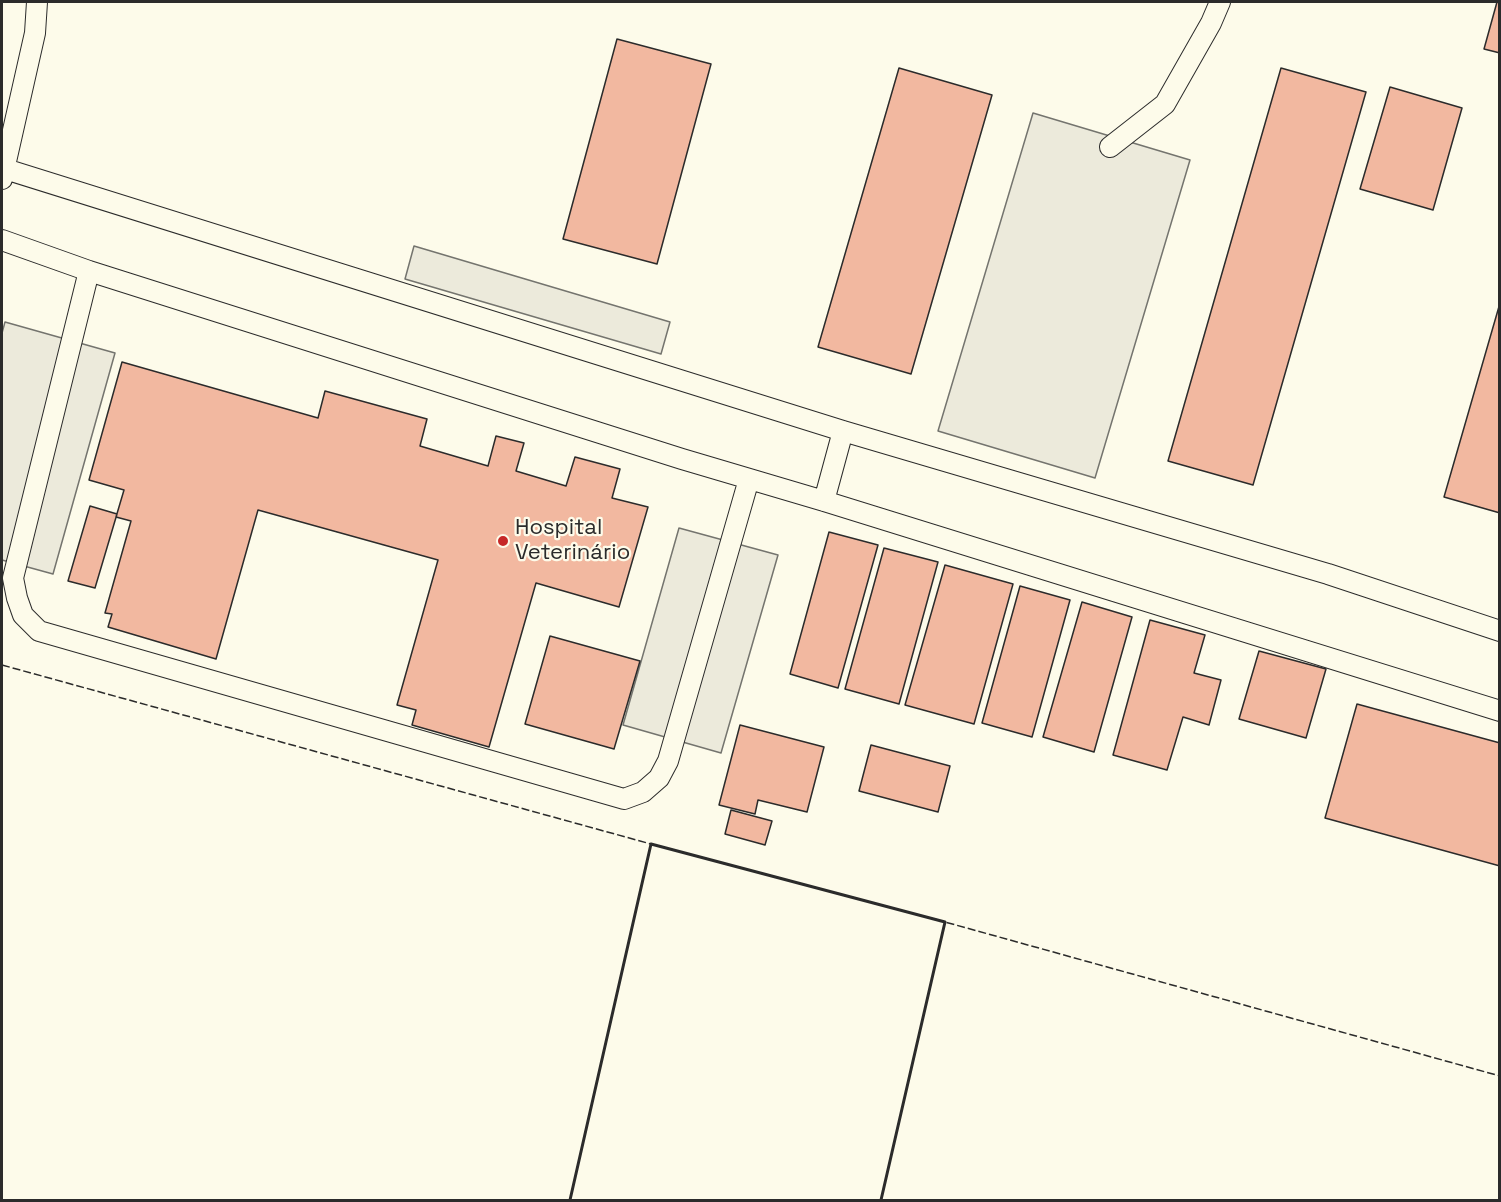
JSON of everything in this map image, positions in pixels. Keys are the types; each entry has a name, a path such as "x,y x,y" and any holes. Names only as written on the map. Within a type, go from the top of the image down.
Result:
{"lane":[{"path":"37,2 35,33 2,171 843,431 1328,574 1500,631"},
{"path":"1110,147 1165,104 1211,23 1220,2"},
{"path":"2,240 89,271 682,459 1500,711"},
{"path":"89,271 13,578 16,598 23,615 39,631 624,799 643,792 659,778 668,761 749,479"},
{"path":"824,501 843,431"}],"shaded area":[{"path":"1033,113 1190,160 1095,478 938,431"},
{"path":"414,246 670,322 661,354 405,279"},
{"path":"5,322 115,353 53,574 2,560 2,333"},
{"path":"679,528 778,555 721,753 623,725"}],"building":[{"path":"1497,2 1500,2 1500,53 1484,49"},
{"path":"617,39 711,64 657,264 563,239"},
{"path":"899,68 992,95 911,374 818,347"},
{"path":"1281,68 1366,92 1253,485 1168,461"},
{"path":"1390,87 1462,108 1433,210 1360,189"},
{"path":"1500,303 1500,513 1444,497"},
{"name":"Hospital Veterinário","path":"122,362 318,418 325,391 427,419 420,446 488,466 496,436 524,443 516,471 566,486 575,457 620,469 612,498 648,507 619,607 536,583 489,747 412,725 416,710 397,705 438,560 258,510 216,659 108,627 112,614 105,613 131,521 116,517 124,490 89,480"},
{"path":"90,506 117,514 95,588 68,581"},
{"path":"829,532 878,545 838,688 790,674"},
{"path":"884,548 938,562 899,704 845,689"},
{"path":"945,565 1013,584 974,724 905,705"},
{"path":"1020,586 1070,600 1032,737 982,723"},
{"path":"1082,602 1132,617 1094,752 1043,737"},
{"path":"1150,620 1205,635 1194,673 1221,680 1209,725 1183,717 1167,770 1113,755"},
{"path":"550,636 640,661 614,749 525,724"},
{"path":"1259,651 1326,669 1306,738 1239,719"},
{"path":"1357,704 1500,743 1500,866 1325,818"},
{"path":"740,725 824,747 807,812 758,800 755,814 719,805"},
{"path":"871,745 950,766 938,812 859,791"},
{"path":"731,810 772,821 765,845 725,834"}],"fence":[{"path":"2,665 1500,1076"}],"wall":[{"path":"570,1200 651,844 945,922 881,1200"}],"place":[{"name":"Hospital Veterinário","path":"503,541"}]}
